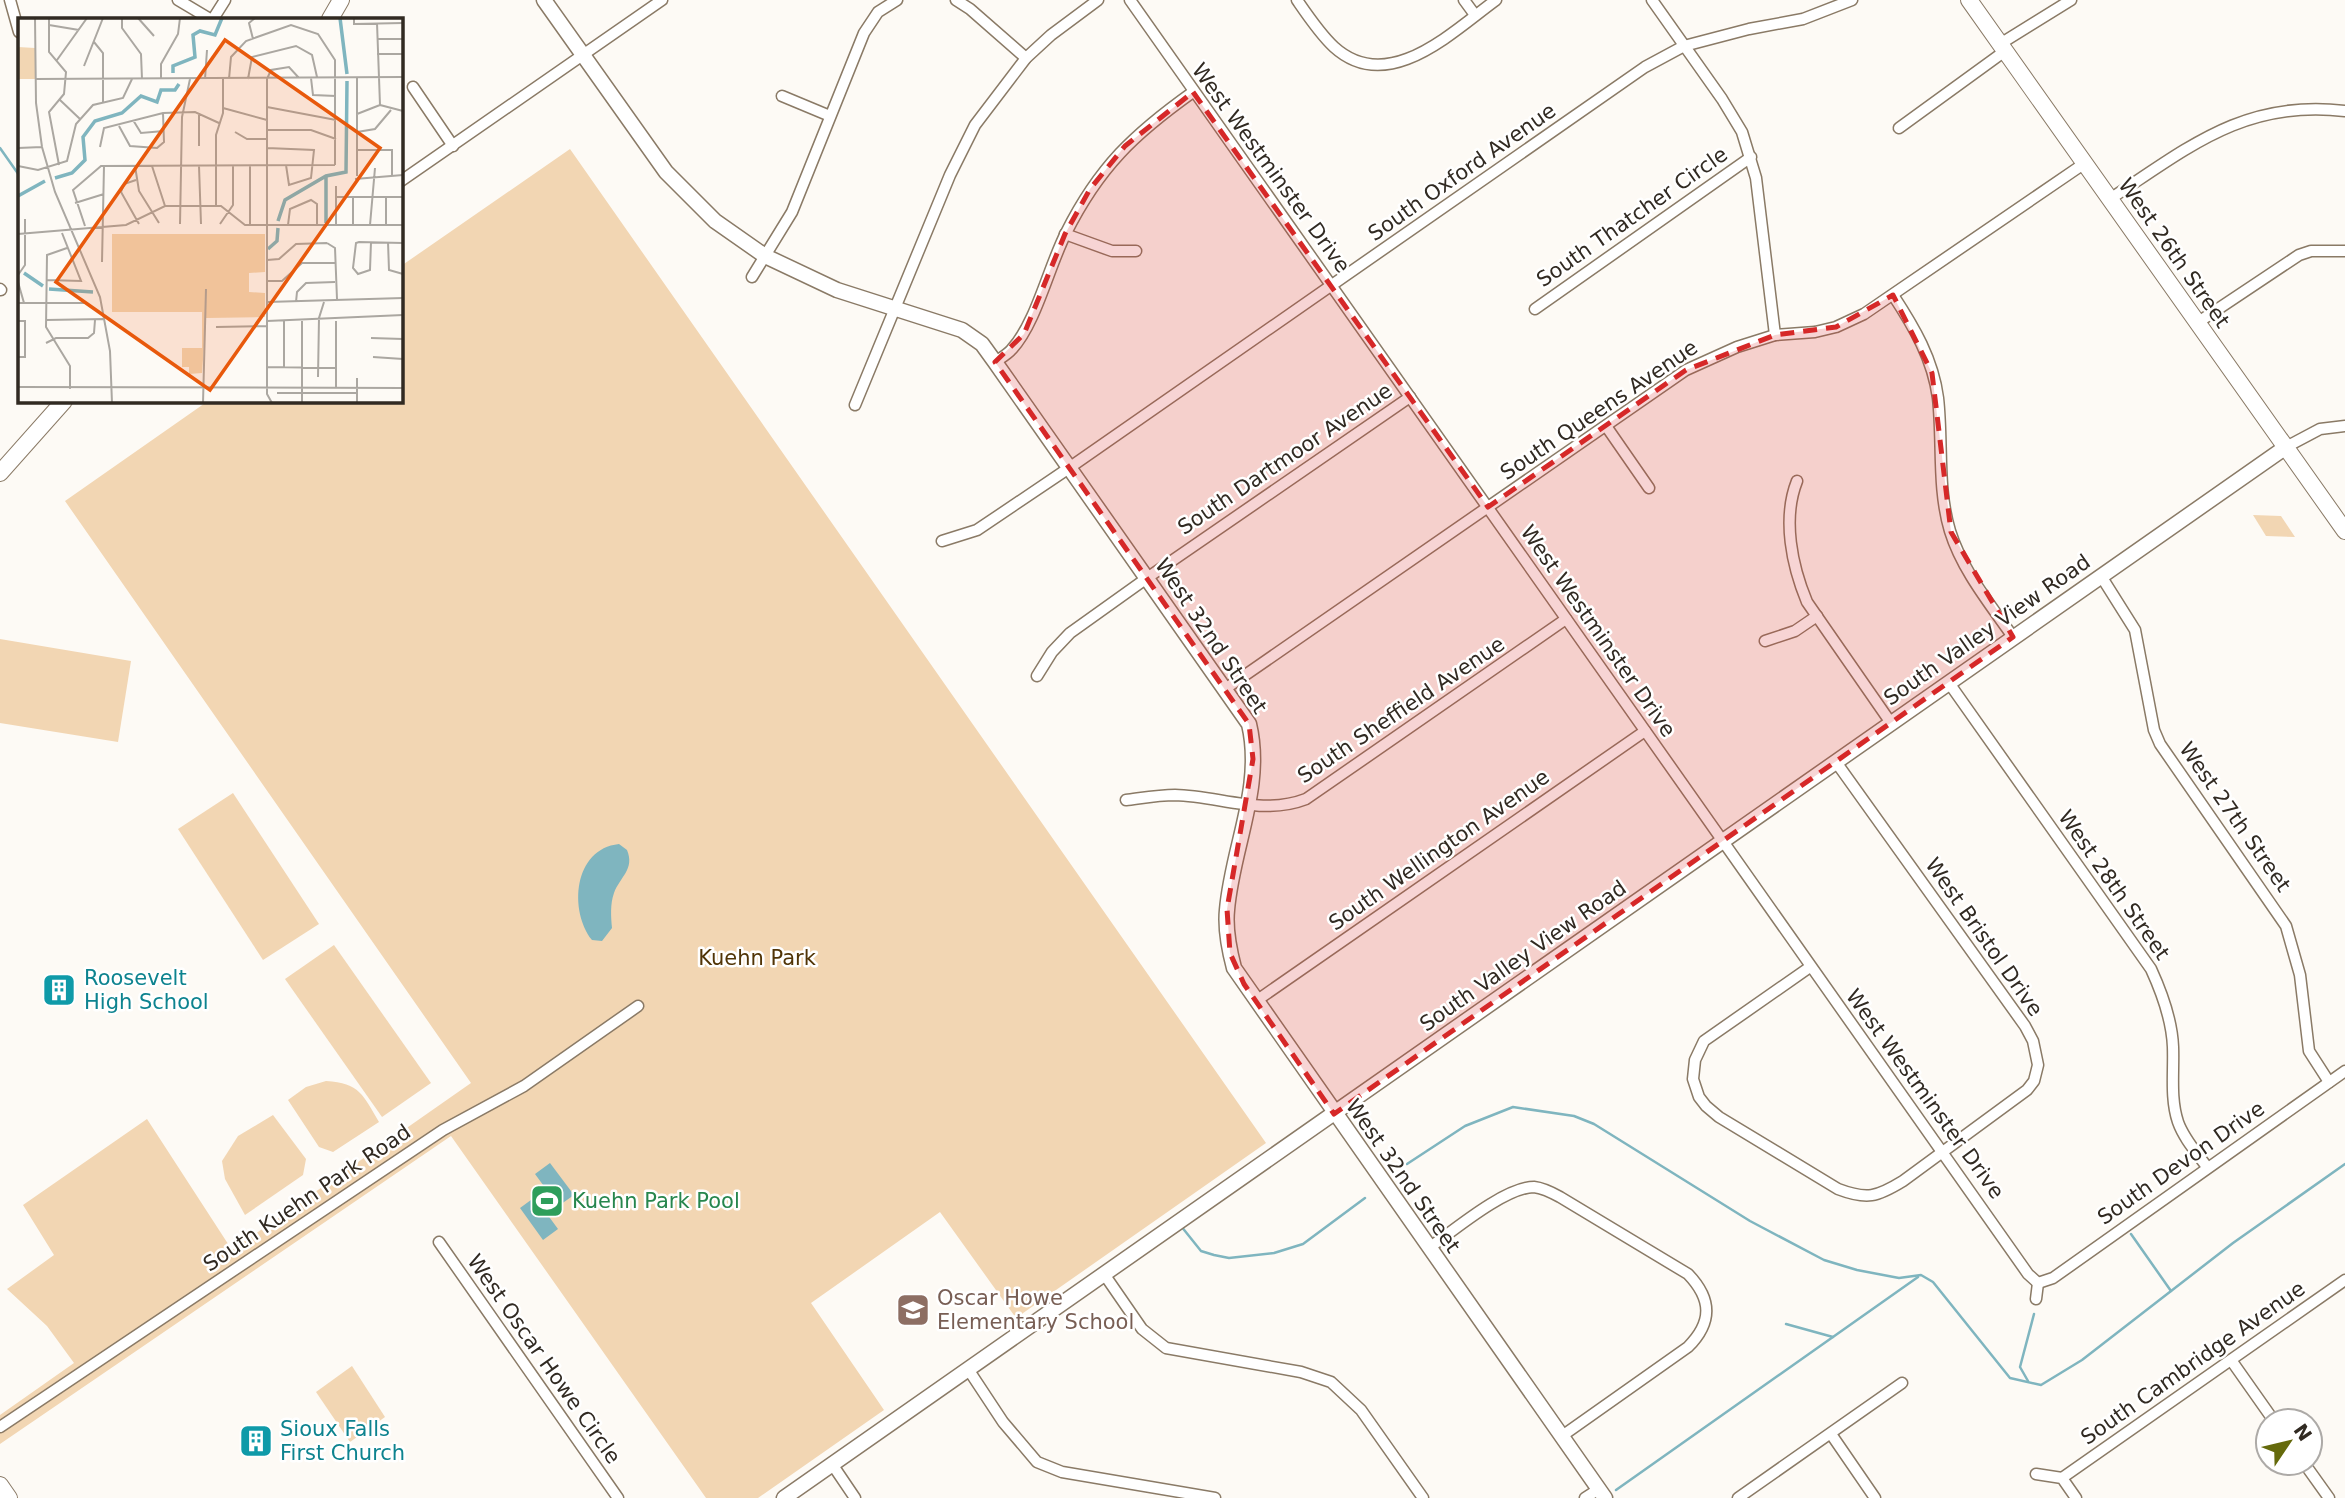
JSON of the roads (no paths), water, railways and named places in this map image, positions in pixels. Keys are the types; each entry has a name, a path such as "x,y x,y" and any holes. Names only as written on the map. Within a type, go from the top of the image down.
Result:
{"main road":[{"path":"331,18 341,0"},
{"name":"West 26th Street","path":"1969,0 2345,531"},
{"path":"0,473 63,402"},
{"path":"0,1485 9,1498"}],"street":[{"path":"10,0 18,28"},
{"path":"178,0 209,18"},
{"path":"212,18 225,0"},
{"name":"West 32nd Street","path":"544,0 666,172 715,221 765,256 837,290 962,330 982,344 995,362 1249,724 1253,743 1247,805 1227,909 1227,939 1234,968 1602,1494"},
{"path":"402,180 662,0"},
{"path":"752,277 792,212 852,58 872,19 897,0"},
{"path":"956,0 1026,58"},
{"path":"855,405 963,147 988,106 1026,58 1051,35 1098,0"},
{"name":"West Westminster Drive","path":"1130,0 1810,967 2028,1274 2038,1283"},
{"path":"1297,0 1335,47 1367,64 1391,65 1425,50 1496,0"},
{"path":"1464,0 1475,15"},
{"path":"1652,0 1733,115 1742,132 1751,157 1775,335"},
{"name":"South Oxford Avenue","path":"942,541 977,530 1069,468 1645,67 1684,46 1802,19 1852,0"},
{"path":"1899,128 2003,47 2070,0"},
{"path":"413,87 453,146"},
{"path":"995,362 1012,351 1024,334 1065,234 1090,189 1125,146 1159,116 1193,92"},
{"path":"782,96 830,116"},
{"path":"2110,199 2203,137 2232,124 2264,114 2290,110 2345,111"},
{"name":"South Thatcher Circle","path":"1535,309 1751,157"},
{"name":"South Queens Avenue","path":"1225,689 1686,370 1737,347 1775,335 1836,327 1864,314 2085,163"},
{"path":"1065,234 1112,251 1136,251"},
{"path":"2197,323 2298,255 2311,251 2345,251"},
{"path":"1893,295 1921,341 1932,373 1937,396 1942,486 1951,532 1959,554 1979,589 2013,637"},
{"name":"South Dartmoor Avenue","path":"1037,676 1052,652 1070,633 1410,397"},
{"path":"1606,426 1649,488"},
{"path":"2286,447 2320,429 2345,426"},
{"name":"South Valley View Road","path":"784,1498 2286,447"},
{"path":"1797,481 1790,506 1793,550 1801,587 1817,617 1891,723"},
{"name":"West 27th Street","path":"2101,576 2135,630 2154,730 2160,744 2286,926 2300,975 2309,1051 2329,1082"},
{"path":"1765,641 1795,631 1817,617"},
{"name":"South Sheffield Avenue","path":"1126,800 1176,795 1268,807 1295,803 1319,792 1566,619"},
{"name":"West 28th Street","path":"1949,683 2151,969 2169,1018 2177,1118 2185,1137 2207,1167"},
{"name":"South Wellington Avenue","path":"1255,1001 1644,732"},
{"name":"West Bristol Drive","path":"1810,967 1704,1041 1695,1059 1693,1079 1699,1097 1719,1117 1838,1189 1857,1196 1884,1193 2027,1090 2038,1073 2037,1054 2025,1026 1836,762"},
{"name":"South Kuehn Park Road","path":"0,1427 443,1130 524,1086 638,1006"},
{"name":"South Devon Drive","path":"2038,1283 2053,1278 2345,1072"},
{"path":"1429,1248 1505,1195 1527,1188 1540,1188 1560,1197 1688,1274 1695,1281 1707,1309 1706,1320 1697,1338 1562,1436"},
{"name":"West Oscar Howe Circle","path":"439,1242 618,1498"},
{"path":"1104,1274 1142,1329 1166,1348 1301,1372 1331,1382 1361,1410 1423,1498"},
{"name":"South Cambridge Avenue","path":"2062,1478 2345,1280"},
{"path":"2036,1299 2038,1283"},
{"path":"2231,1360 2264,1407"},
{"path":"968,1369 1018,1443 1037,1462 1062,1472 1215,1498"},
{"path":"1738,1498 1902,1383"},
{"path":"1831,1434 1875,1498"},
{"path":"832,1464 855,1498"},
{"path":"2036,1474 2062,1478 2076,1498"},
{"path":"2314,1477 2329,1498"},
{"path":"1586,1498 1602,1494"}],"water":[{"path":"619,844 627,850 629,862 613,897 612,928 602,941 592,940 580,913 580,883 584,869 592,857 604,848"},
{"name":"Kuehn Park Pool","path":"550,1163 574,1195 547,1214 558,1229 543,1240 520,1208 546,1189 535,1174"}],"waterway":[{"path":"0,148 18,174"},
{"path":"1407,1164 1465,1126 1513,1107 1574,1116 1594,1124 1750,1221 1824,1260 1899,1278 1921,1275 1933,1282 2010,1378 2041,1385 2082,1360 2233,1243 2345,1164"},
{"path":"1181,1226 1201,1251 1214,1255 1229,1258 1274,1253 1303,1244 1365,1198"},
{"path":"2131,1234 2171,1291"},
{"path":"1616,1490 1918,1277"},
{"path":"2028,1381 2020,1367 2034,1314"},
{"path":"1786,1324 1833,1337"}],"place":[{"name":"Roosevelt High School","path":"59,990"},
{"name":"Kuehn Park Pool","path":"547,1201"},
{"name":"Oscar Howe Elementary School","path":"913,1310"},
{"name":"Sioux Falls First Church","path":"256,1441"}],"park label":[{"name":"Kuehn Park","path":"757,958"}]}
